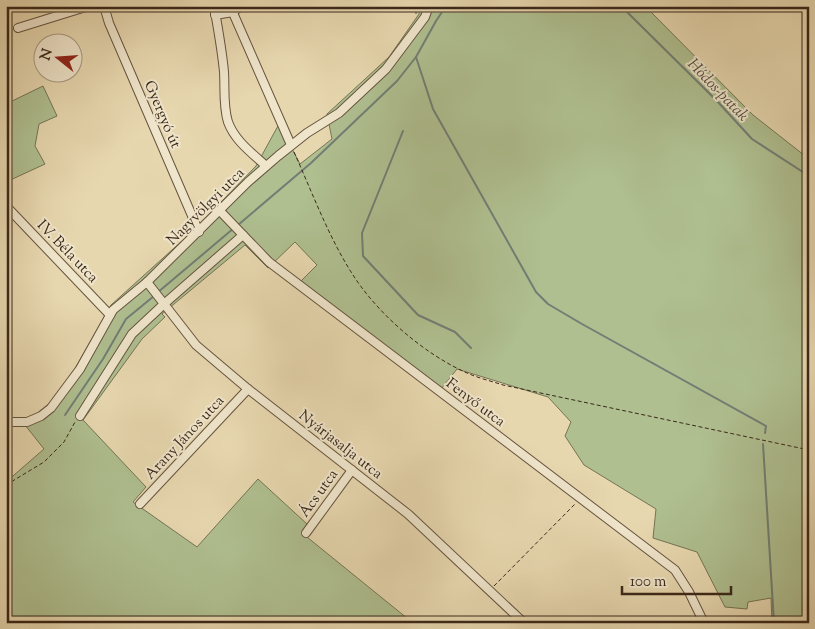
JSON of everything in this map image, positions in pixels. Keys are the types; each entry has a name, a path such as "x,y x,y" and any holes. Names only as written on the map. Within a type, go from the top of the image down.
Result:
{"street":[{"path":"18,28 89,6"},
{"name":"Gyergyó út","path":"104,6 199,232"},
{"path":"214,6 223,62 224,96 228,122 243,145 266,166"},
{"path":"216,15 241,6"},
{"name":"Nagyvölgyi utca","path":"6,422 27,422 41,416 52,408 80,369 113,310 147,282 266,166 291,145 339,114 386,69 425,17 429,6"},
{"path":"232,9 291,145"},
{"name":"IV. Béla utca","path":"6,206 110,315"},
{"name":"Fenyő utca","path":"220,211 269,262 675,570 689,592 704,623"},
{"path":"80,416 132,334 159,297 238,229"},
{"name":"Nyárjasalja utca","path":"147,282 196,345 248,389 408,514 524,623"},
{"name":"Arany János utca","path":"140,504 248,389"},
{"name":"Ács utca","path":"306,533 352,470"}],"path":[{"path":"291,145 335,242 352,274 379,308 413,339 454,366 467,373 502,385 809,450"},
{"path":"6,485 44,462 58,449 80,416"},
{"path":"490,590 581,499"}],"green space":[{"path":"419,6 645,6 753,115 809,159 809,623 772,623 771,598 748,602 747,609 725,607 697,552 653,538 656,509 584,465 565,436 571,422 548,397 457,369 437,394 296,286 317,265 295,242 268,268 245,245 162,314 165,317 142,339 83,420 146,487 133,502 197,547 258,479 307,524 302,533 413,623 6,623 6,482 44,449 21,420 38,413 48,405 73,372 111,305 193,231 256,166 279,124 300,164 332,139 327,114 389,57 419,14"},
{"path":"43,86 57,116 39,124 35,146 45,164 6,182 6,104"}],"waterway":[{"path":"416,6 416,13"},
{"path":"238,225 311,163 397,81 416,57 446,6"},
{"name":"Hódos-patak","path":"621,6 717,101 752,139 809,176"},
{"path":"416,57 433,109 536,292 548,304 582,324 766,426 765,433"},
{"path":"403,131 362,233 363,256 418,315 455,332 471,348"},
{"path":"157,293 234,228"},
{"path":"65,415 103,359 126,319 154,296"},
{"path":"763,444 774,623"}]}
